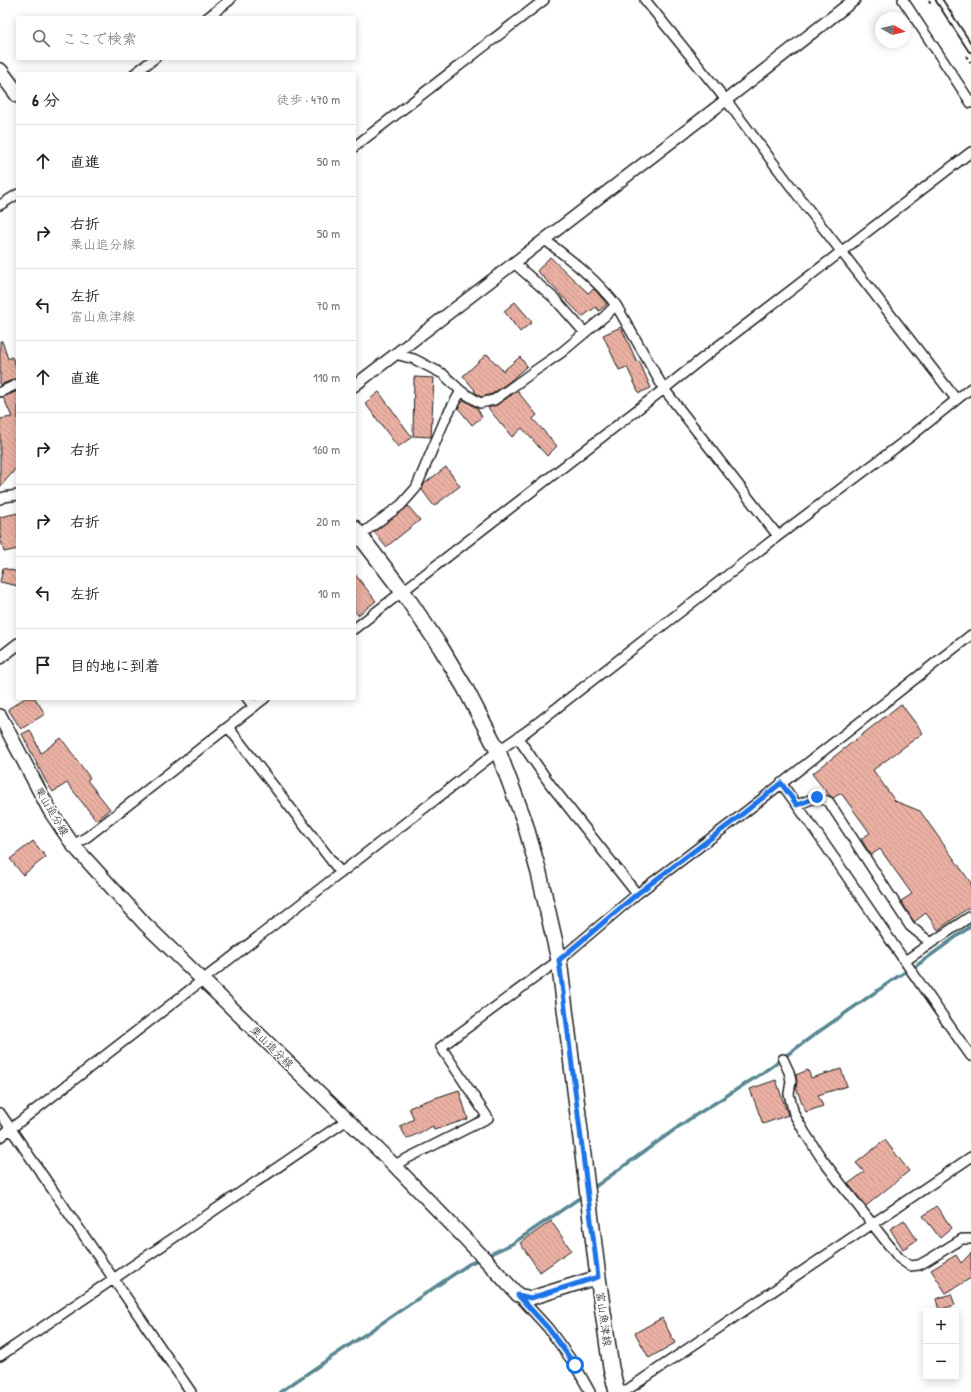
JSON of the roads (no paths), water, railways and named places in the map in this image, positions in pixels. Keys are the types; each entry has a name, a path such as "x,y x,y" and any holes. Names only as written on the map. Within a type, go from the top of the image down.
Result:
{"main road":[{"path":"0,71 16,92"},
{"name":"富山魚津線","path":"357,531 403,592 441,648 465,688 498,751 524,820 539,873 559,960 598,1277 611,1368 617,1392"},
{"name":"栗山追分線","path":"0,716 47,805 73,845 145,924 394,1165 518,1295"},
{"path":"518,1295 531,1298 598,1277"}],"street":[{"path":"209,16 230,0"},
{"path":"356,145 544,0"},
{"path":"645,0 726,100 956,399"},
{"path":"356,384 854,0"},
{"path":"903,0 971,103"},
{"path":"137,72 152,60"},
{"path":"356,627 971,152"},
{"path":"0,205 16,195"},
{"path":"544,240 581,268 603,289 616,305 664,389 778,536"},
{"path":"514,263 555,299 584,333"},
{"path":"395,354 414,359 443,374 461,391 480,403 494,400 562,352 616,305"},
{"path":"0,392 16,385"},
{"path":"0,1137 498,751 518,738 778,536 910,437 971,388"},
{"path":"357,531 401,505 416,488 446,416 461,391"},
{"path":"0,499 16,495"},
{"path":"394,1165 488,1118 441,1047 559,960 637,894 735,820 971,635"},
{"path":"0,658 16,646"},
{"path":"249,700 254,707"},
{"path":"73,845 87,837 263,700"},
{"path":"228,727 341,873"},
{"path":"518,738 550,784 637,894"},
{"path":"781,783 819,835 931,1000 971,1056"},
{"path":"797,805 817,797 829,802 910,926 931,943"},
{"path":"905,961 971,916"},
{"path":"783,1059 791,1081 789,1094 794,1114 822,1159 899,1258 910,1266 919,1265 962,1239 971,1239"},
{"path":"0,1113 191,1392"},
{"path":"0,1356 348,1120"},
{"path":"624,1392 971,1157"},
{"path":"518,1295 548,1328 575,1365 590,1392"}],"lane":[{"path":"939,0 971,49"}],"waterway":[{"path":"592,1189 688,1120 761,1074 814,1035 897,977 916,966 971,926"},
{"path":"486,1256 512,1244 584,1195"},
{"path":"280,1392 469,1264 480,1259"}]}
